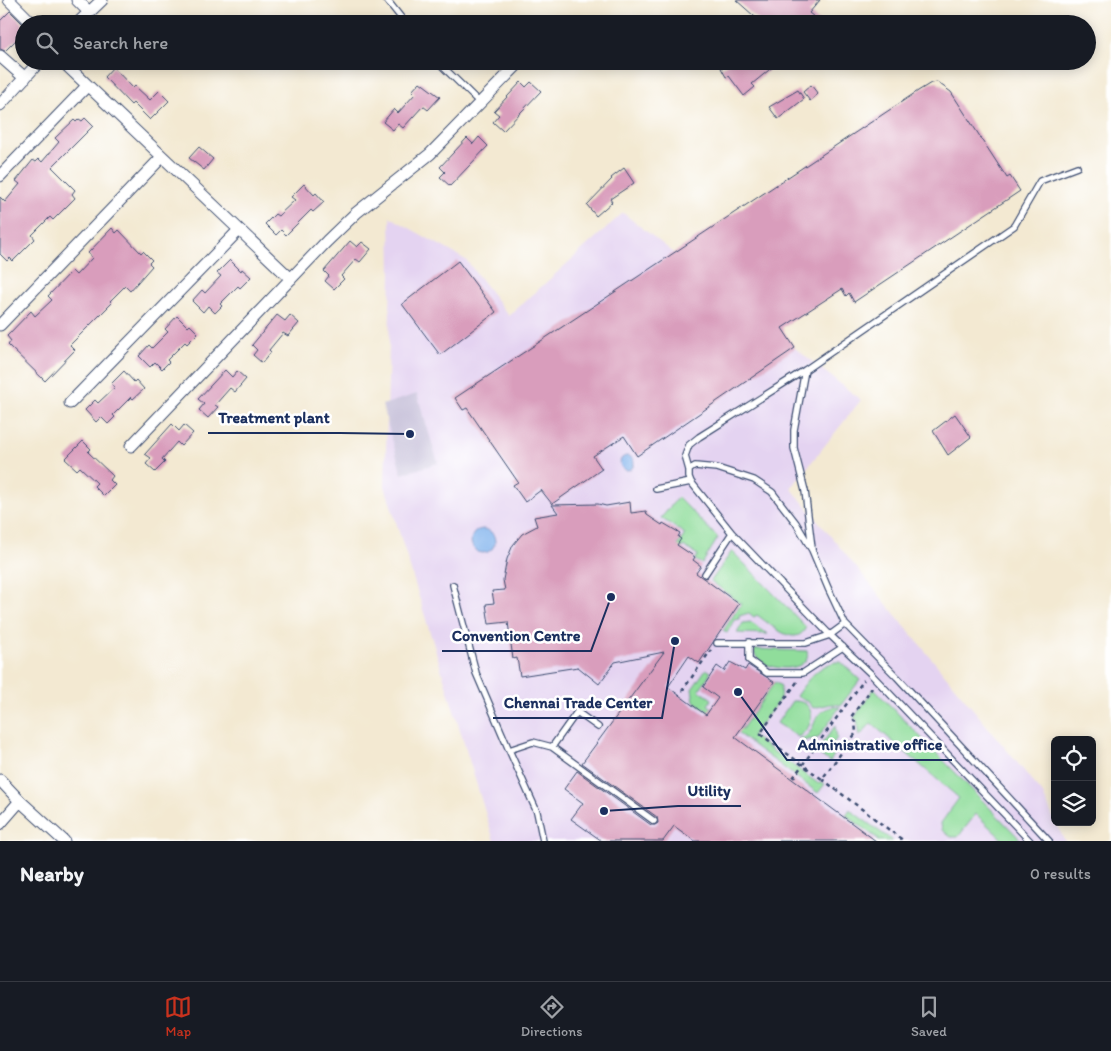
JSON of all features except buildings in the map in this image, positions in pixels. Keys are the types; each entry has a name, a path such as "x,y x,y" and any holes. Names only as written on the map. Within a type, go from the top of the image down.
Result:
{"street":[{"path":"9,0 24,15"},
{"path":"77,0 89,12"},
{"path":"86,15 102,0"},
{"path":"0,56 15,69"},
{"path":"16,70 25,78"},
{"path":"0,105 32,70"},
{"path":"71,70 290,279"},
{"path":"131,446 339,228 418,165 512,70"},
{"path":"0,176 87,86"},
{"path":"0,325 162,157"},
{"path":"70,403 239,230"},
{"path":"0,780 64,841"},
{"path":"0,824 20,801"}],"lane":[{"path":"387,0 399,15"},
{"path":"446,70 480,103"},
{"path":"1030,841 870,673 830,635 732,533 691,482 685,456 689,444 699,436 805,370 1014,226 1040,181 1077,167"},
{"path":"805,370 794,430 794,448 805,491 812,550"},
{"path":"689,470 694,466 717,468 754,480 772,492 796,523 812,550 845,624 1049,841"},
{"path":"656,489 691,482"},
{"path":"705,574 732,533"},
{"path":"453,585 476,673 537,812 543,841"},
{"path":"717,643 806,643 830,635 845,624"},
{"path":"749,642 749,660 767,673 803,673 843,647"},
{"path":"552,747 577,712 598,727"},
{"path":"509,750 533,742 552,747 654,821"}],"path":[{"path":"682,691 717,643"},
{"path":"803,673 760,734 803,764 904,841"},
{"path":"793,778 870,673"},
{"path":"822,779 856,733 855,722 851,717 877,681"}],"shaded area":[{"path":"623,213 861,400 791,488 1043,794 1051,813 1051,826 1057,826 1065,841 494,841 385,486 391,274 390,217 466,260 509,316"},
{"path":"417,394 438,463 402,474 382,405"}],"green space":[{"path":"678,497 718,538 702,564 695,560 698,555 683,546 681,550 677,547 685,534 661,518"},
{"path":"732,551 806,627 802,633 796,636 782,633 757,615 754,617 749,613 739,616 739,619 734,620 727,633 723,631 741,604 711,581"},
{"path":"750,622 768,634 737,633 743,623"},
{"path":"755,649 807,651 807,659 795,667 775,667 759,660 754,653"},
{"path":"835,662 841,662 860,680 841,705 831,704 813,708 808,702 796,696 817,671"},
{"path":"706,669 711,672 699,690 712,699 708,705 742,729 775,682 781,686 780,699 752,736 819,784 821,782 825,784 818,793 694,701 692,689"},
{"path":"874,689 1022,841 1004,841 976,814 958,837 951,837 942,830 941,823 959,798 871,723 860,736 857,720 854,718"},
{"path":"792,701 800,701 805,704 811,714 809,726 798,737 777,723"},
{"path":"832,707 840,707 818,738 803,741 799,739 809,733 820,714"},
{"path":"835,726 837,738 828,750 834,755 830,762 816,752"},
{"path":"850,809 893,841 877,841 878,839 846,815"}],"water":[{"path":"627,456 632,458 634,463 632,468 627,470 622,468 620,463 622,458"},
{"path":"483,529 488,530 494,536 494,546 488,552 483,553 478,552 472,546 471,541 472,536 478,530"}],"place":[{"name":"Treatment plant","path":"410,434"},
{"name":"Convention Centre","path":"611,597"},
{"name":"Chennai Trade Center","path":"675,641"},
{"name":"Administrative office","path":"738,692"},
{"name":"Utility","path":"604,811"}]}
